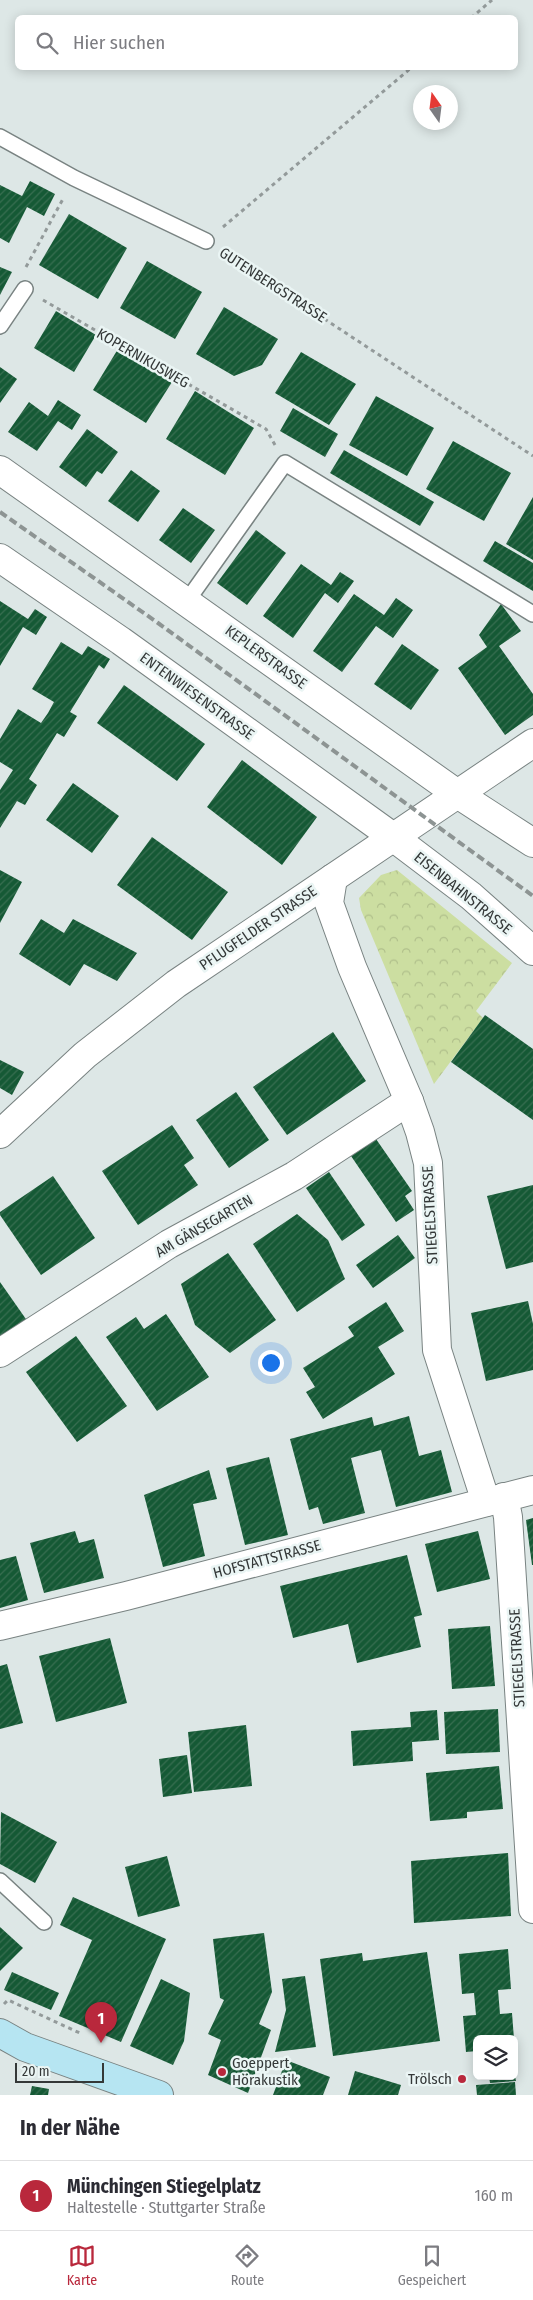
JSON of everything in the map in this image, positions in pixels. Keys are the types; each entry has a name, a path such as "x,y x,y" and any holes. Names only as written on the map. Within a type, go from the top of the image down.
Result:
{"street":[{"name":"KEPLERSTRASSE","path":"0,470 456,793 533,843"},
{"name":"ENTENWIESENSTRASSE","path":"0,558 121,641 393,837"},
{"name":"PFLUGFELDER STRASSE","path":"0,1134 84,1055 176,984 456,793 533,743"},
{"name":"EISENBAHNSTRASSE","path":"393,837 471,896 533,951"},
{"name":"STIEGELSTRASSE","path":"333,878 329,903 352,967 409,1101 428,1163 437,1350 495,1500 508,1517 533,1909"},
{"name":"AM GÄNSEGARTEN","path":"0,1352 169,1244 294,1176 409,1101"},
{"name":"HOFSTATTSTRASSE","path":"0,1626 126,1596 533,1490"},
{"path":"0,2033 25,2047 159,2095"}],"lane":[{"name":"GUTENBERGSTRASSE","path":"0,137 74,178 206,241"},
{"path":"0,326 23,282"},
{"path":"187,601 285,463 533,614"},
{"path":"0,1881 44,1922"}],"path":[{"path":"474,15 492,0"},
{"path":"206,241 410,70"},
{"path":"23,282 64,196"},
{"name":"GUTENBERGSTRASSE","path":"206,241 533,456"},
{"name":"KOPERNIKUSWEG","path":"23,282 266,429 285,463"},
{"path":"4,2004 8,2000 84,2035"}],"green space":[{"path":"397,870 512,963 476,1011 483,1018 434,1084 361,910 359,898 381,875"}],"building":[{"path":"30,181 55,194 44,216 27,207 9,243 0,238 0,185 22,196"},
{"path":"69,214 127,248 98,299 39,265"},
{"path":"147,261 202,292 175,339 120,308"},
{"path":"0,267 12,272 0,295"},
{"path":"224,307 278,339 262,365 234,376 196,354"},
{"path":"56,311 96,335 74,372 34,348"},
{"path":"118,349 172,382 146,423 93,390"},
{"path":"301,352 356,384 329,425 275,393"},
{"path":"0,367 17,379 0,403"},
{"path":"195,391 254,428 225,475 166,439"},
{"path":"376,396 434,428 407,476 349,445"},
{"path":"58,400 81,415 72,430 58,421 37,451 8,432 29,402 48,416"},
{"path":"293,408 338,434 325,457 280,431"},
{"path":"87,429 118,452 102,474 97,471 86,487 59,467"},
{"path":"453,441 511,473 484,521 426,489"},
{"path":"344,450 434,502 420,526 330,473"},
{"path":"131,470 160,491 138,522 108,501"},
{"path":"533,497 533,560 506,544"},
{"path":"183,508 215,530 191,563 159,540"},
{"path":"256,530 286,553 247,605 217,583"},
{"path":"495,541 533,563 533,591 483,561"},
{"path":"301,564 331,585 340,572 354,581 338,603 325,593 293,638 263,616"},
{"path":"354,594 384,615 396,598 413,610 393,638 376,626 342,672 313,651"},
{"path":"0,601 28,619 35,609 47,617 36,635 23,627 0,666"},
{"path":"501,604 521,631 499,646 533,694 533,715 505,735 458,668 487,647 479,635"},
{"path":"61,642 82,655 88,646 110,659 104,669 99,665 70,712 77,716 64,737 57,733 29,779 37,785 25,805 17,801 0,828 0,790 13,770 0,762 0,739 18,709 41,723 48,713 54,702 32,689"},
{"path":"402,644 439,670 411,710 374,684"},
{"path":"124,685 205,744 177,781 97,723"},
{"path":"242,760 317,817 282,865 207,807"},
{"path":"73,783 119,816 92,853 46,820"},
{"path":"152,837 228,892 192,940 117,885"},
{"path":"0,870 22,882 0,923"},
{"path":"41,919 64,933 73,919 137,953 117,981 84,964 70,986 19,954"},
{"path":"485,1015 533,1049 533,1120 451,1062"},
{"path":"333,1032 366,1081 287,1135 253,1087"},
{"path":"0,1060 24,1072 12,1095 0,1088"},
{"path":"236,1092 269,1140 229,1168 196,1120"},
{"path":"172,1125 194,1158 184,1165 198,1185 138,1225 102,1171"},
{"path":"376,1139 412,1191 405,1196 414,1210 396,1222 351,1156"},
{"path":"329,1172 365,1225 342,1241 306,1188"},
{"path":"53,1176 95,1238 41,1275 0,1215 0,1212"},
{"path":"533,1185 533,1262 506,1269 487,1196"},
{"path":"297,1214 328,1240 345,1279 297,1312 253,1244"},
{"path":"398,1235 415,1258 373,1288 356,1265"},
{"path":"228,1253 276,1320 230,1353 195,1325 181,1284"},
{"path":"0,1282 28,1322 0,1341"},
{"path":"528,1301 533,1324 533,1370 486,1381 471,1313"},
{"path":"386,1302 404,1331 378,1347 395,1374 323,1419 306,1392 315,1387 303,1368 354,1336 348,1327"},
{"path":"166,1314 209,1377 157,1411 106,1337 136,1317 144,1329"},
{"path":"76,1336 127,1406 77,1442 26,1372"},
{"path":"409,1416 419,1456 441,1450 452,1492 396,1507 381,1450 351,1458 365,1513 323,1524 318,1507 309,1510 290,1439 372,1417 374,1426"},
{"path":"269,1457 288,1535 245,1545 226,1468"},
{"path":"209,1470 217,1499 193,1504 205,1556 163,1567 144,1495"},
{"path":"533,1518 533,1565 532,1565 526,1520"},
{"path":"75,1531 79,1543 94,1539 104,1578 44,1593 30,1543"},
{"path":"478,1531 490,1579 437,1592 425,1544"},
{"path":"407,1555 422,1615 414,1617 421,1647 357,1663 348,1624 293,1638 280,1586"},
{"path":"16,1556 28,1600 0,1608 0,1560"},
{"path":"490,1626 495,1686 452,1689 448,1629"},
{"path":"110,1638 127,1703 56,1722 39,1656"},
{"path":"7,1664 23,1723 0,1729 0,1666"},
{"path":"498,1709 500,1752 446,1754 444,1712"},
{"path":"437,1710 439,1740 412,1742 413,1761 353,1766 351,1731 411,1727 410,1712"},
{"path":"246,1725 252,1786 194,1792 188,1732"},
{"path":"187,1755 192,1793 163,1797 159,1759"},
{"path":"499,1766 503,1809 467,1812 467,1818 430,1821 426,1773"},
{"path":"1,1812 57,1842 35,1883 0,1864"},
{"path":"508,1853 511,1916 414,1923 411,1861"},
{"path":"167,1856 180,1906 138,1917 125,1867"},
{"path":"73,1897 166,1939 121,2042 59,2016 92,1940 60,1925"},
{"path":"0,1927 23,1948 0,1971"},
{"path":"264,1933 272,1992 259,2024 271,2030 248,2093 208,2075 221,2040 208,2034 224,2000 220,1998 213,1939"},
{"path":"508,1949 511,1989 498,1990 500,2014 512,2013 514,2035 473,2035 473,2051 466,2052 463,2016 476,2015 474,1993 462,1994 459,1954"},
{"path":"427,1952 440,2041 333,2056 320,1959 362,1953 363,1961"},
{"path":"12,1972 59,1993 51,2010 4,1990"},
{"path":"305,1976 316,2047 275,2052 286,2010 282,1979"},
{"path":"161,1979 190,1993 184,2041 173,2065 130,2046"},
{"path":"286,2060 330,2077 323,2095 273,2095"},
{"path":"355,2071 401,2085 398,2095 348,2095"},
{"path":"490,2080 516,2081 490,2083"},
{"path":"515,2082 516,2095 477,2095 476,2085"},
{"path":"32,2086 49,2089 48,2095 30,2095"}],"railway":[{"path":"0,512 158,623 533,896"}],"place":[{"name":"Münchingen Stiegelplatz","path":"101,2043"},
{"name":"Goeppert Hörakustik","path":"222,2072"},
{"name":"Trölsch","path":"462,2079"}]}
